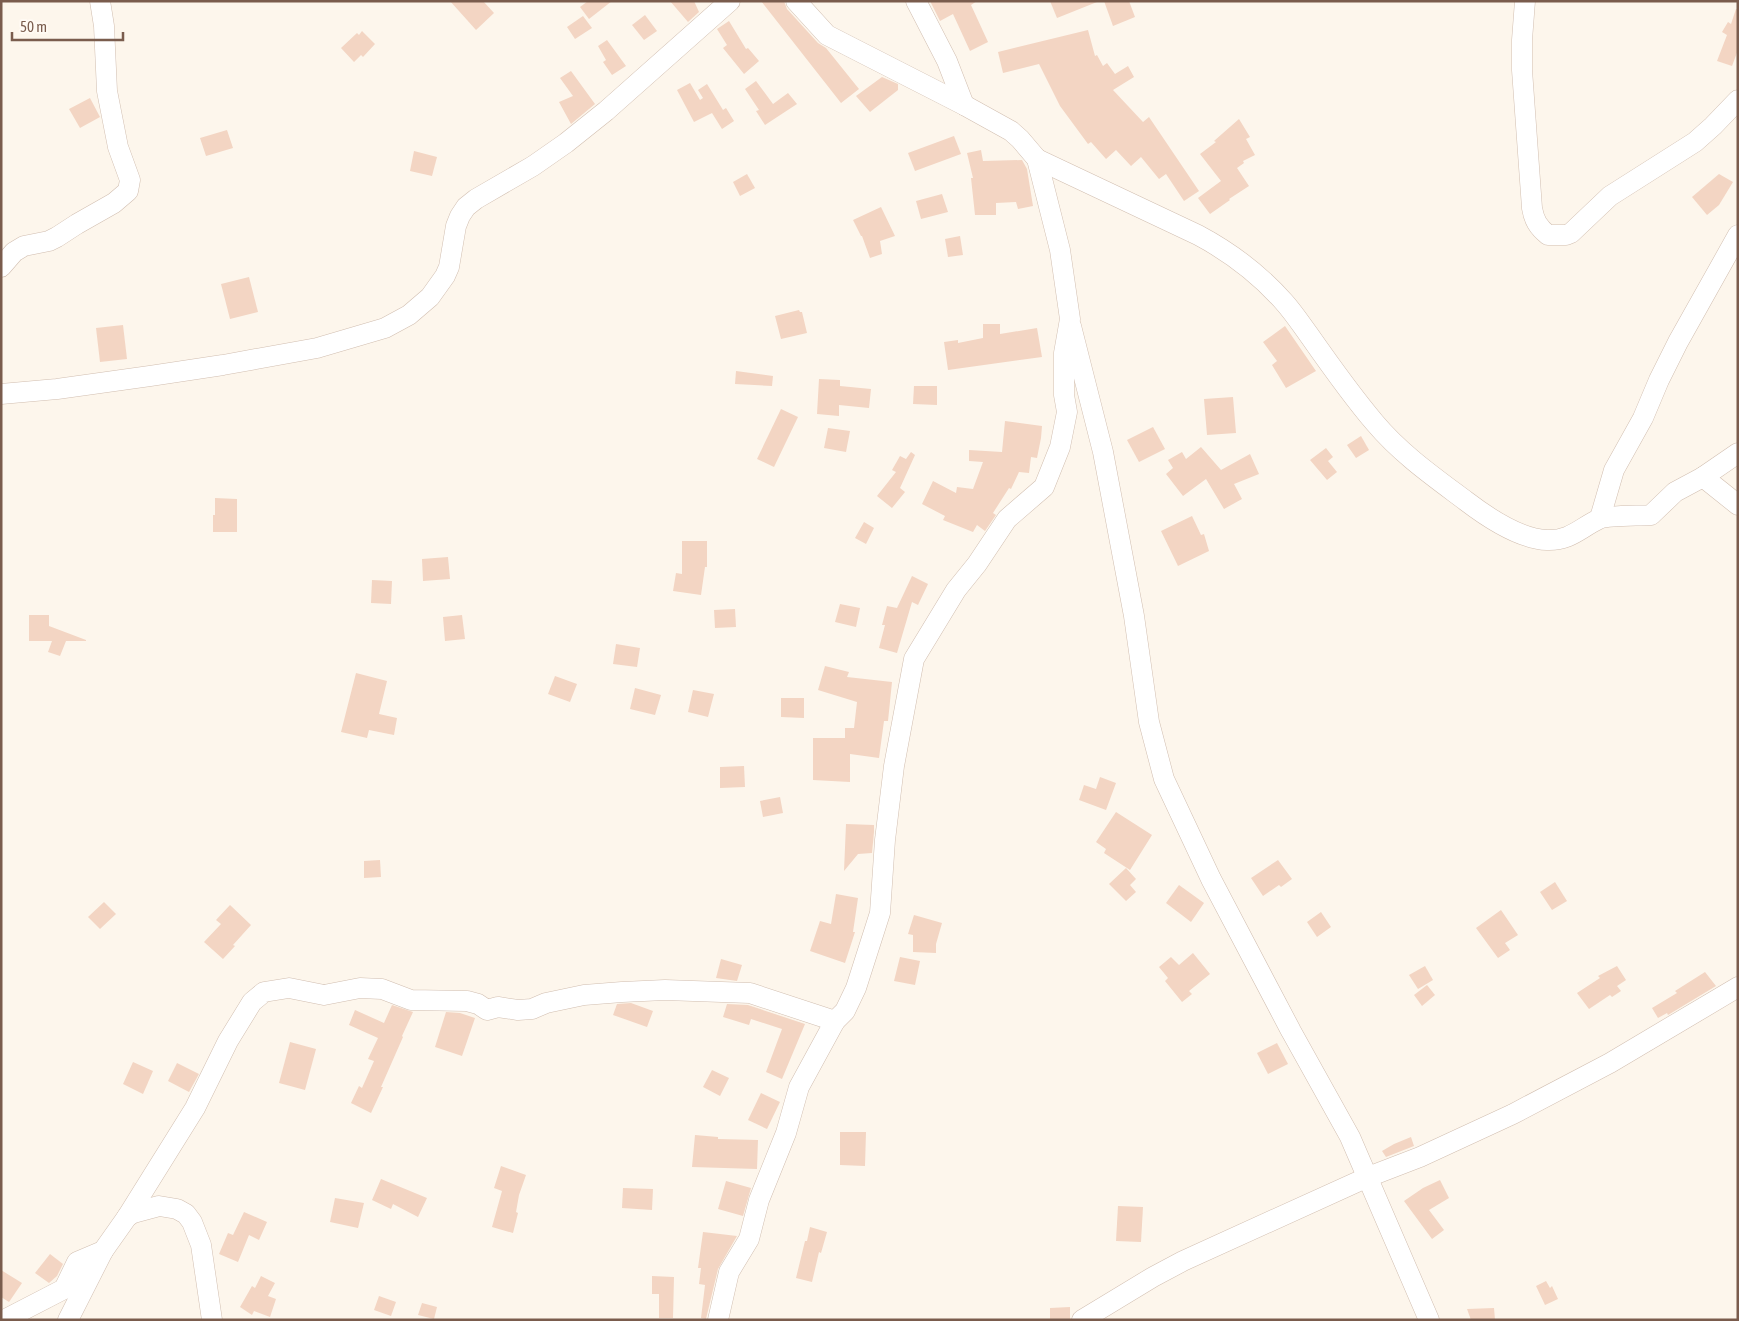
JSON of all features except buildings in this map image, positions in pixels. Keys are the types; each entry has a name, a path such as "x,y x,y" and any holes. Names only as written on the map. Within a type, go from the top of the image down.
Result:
{"street":[{"path":"1,267 14,252 24,246 49,241 57,237 114,203 128,191 130,180 118,147 107,91 104,26 100,1"},
{"path":"1,394 57,389 223,365 308,350 385,328 401,320 430,297 445,276 449,267 456,226 466,208 476,199 533,166 606,111 730,1"},
{"path":"796,1 827,35 1011,131 1037,159 1198,235 1217,245 1246,266 1285,303 1375,424 1398,448 1431,476 1483,514 1525,535 1548,540 1572,536 1600,518 1651,515 1676,492 1704,477 1738,453"},
{"path":"916,1 947,61 964,105"},
{"path":"1525,1 1522,70 1532,208 1538,226 1548,235 1566,235 1571,233 1610,196 1694,142 1713,126 1738,100"},
{"path":"1037,159 1060,250 1070,319 1103,452 1134,616 1149,722 1164,779 1211,879 1291,1031 1350,1137 1429,1320"},
{"path":"1600,518 1614,470 1643,418 1678,342 1738,235"},
{"path":"718,1320 729,1272 748,1239 759,1200 786,1133 799,1087 834,1021 845,1011 856,988 880,913 885,840 894,766 914,659 956,590 977,564 1007,519 1044,487 1060,447 1067,412 1064,396 1064,353 1070,319"},
{"path":"1704,477 1738,505"},
{"path":"68,1320 103,1250 195,1108 228,1041 252,1002 264,992 289,988 324,994 360,988 382,989 411,1000 467,1001 478,1004 487,1010 498,1007 518,1010 532,1009 546,1003 584,994 666,990 750,993 834,1021"},
{"path":"1082,1320 1168,1269 1368,1177 1420,1157 1513,1114 1610,1063 1738,988"},
{"path":"126,1217 141,1210 159,1206 177,1209 186,1214 197,1232 201,1245 212,1320"},
{"path":"4,1320 64,1289 77,1262 103,1250"}]}
